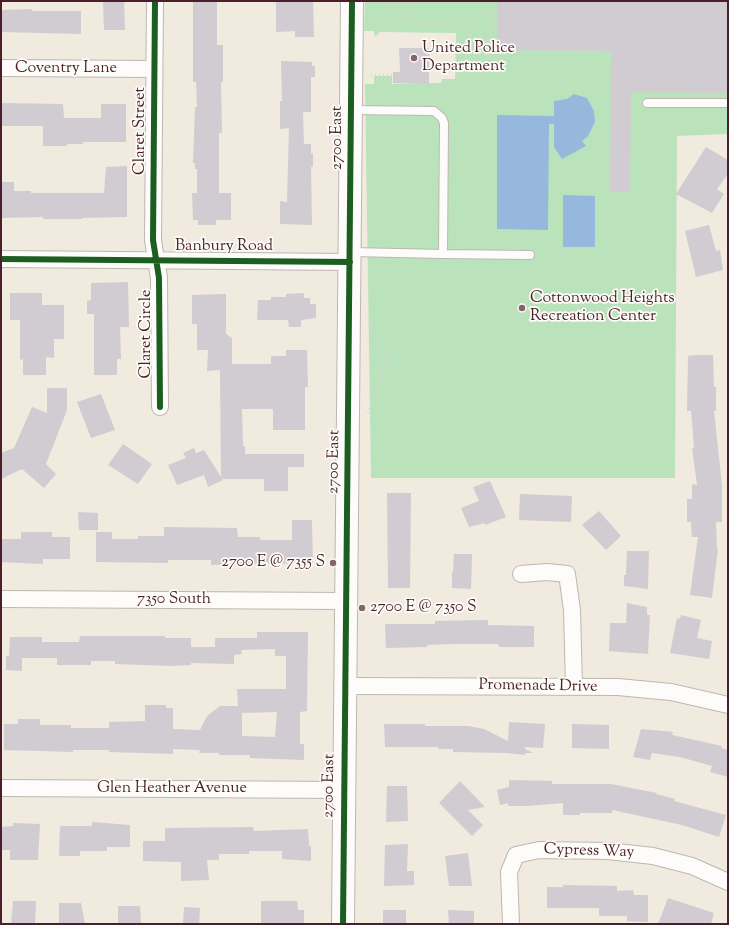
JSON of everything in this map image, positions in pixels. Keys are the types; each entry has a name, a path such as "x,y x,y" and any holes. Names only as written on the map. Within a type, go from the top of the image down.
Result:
{"street":[{"name":"Claret Street","path":"155,1 153,240 156,260"},
{"name":"2700 East","path":"342,924 343,790 346,686 352,1"},
{"name":"Coventry Lane","path":"1,68 154,69"},
{"name":"Banbury Road","path":"1,259 156,260 350,257"},
{"name":"Claret Circle","path":"156,260 159,278 160,407"},
{"path":"521,574 547,572 567,574 572,610 574,687"},
{"name":"7350 South","path":"1,598 346,601"},
{"name":"Promenade Drive","path":"346,686 574,687 644,689 690,696 728,705"},
{"name":"Glen Heather Avenue","path":"1,788 343,790"},
{"name":"Cypress Way","path":"511,924 509,872 516,855 539,850 608,851 653,856 692,866 728,882"}],"lane":[{"path":"647,103 728,103"},
{"path":"351,110 434,111 442,118 444,123 443,254"},
{"path":"350,257 443,254 530,255"}],"path":[{"path":"390,1 401,15 408,19 454,25 474,39 490,41"},
{"path":"424,10 424,22"},
{"path":"459,109 487,75 492,10"},
{"path":"371,75 393,75"},
{"path":"369,320 386,364 397,384 416,405"},
{"path":"368,413 386,364 398,342 408,328 418,321"}],"green space":[{"name":"Cottonwood Heights Recreation Center","path":"365,1 728,1 728,134 677,136 675,478 371,478 365,84 374,84 374,76 392,76 392,84 441,83 442,79 455,79 456,33 380,32 375,37 374,31 364,31"}],"water":[{"path":"574,94 587,98 594,111 595,122 588,136 582,141 586,146 562,159 554,147 554,124 549,124 548,230 497,229 497,115 554,116 554,101 567,99"},
{"path":"563,195 595,196 595,247 563,247"}],"building":[{"path":"103,1 124,1 125,30 104,30"},
{"path":"193,1 217,1 217,45 223,45 223,82 221,82 222,133 219,133 219,193 231,193 231,220 216,220 216,225 198,225 198,220 193,220 192,193 197,193 197,169 195,169 195,163 193,163 195,107 197,107 196,82 193,82"},
{"path":"276,1 313,1 314,37 295,37 295,31 276,32"},
{"path":"497,1 728,1 728,93 631,92 630,192 610,192 611,51 497,50"},
{"path":"32,9 32,11 81,11 81,34 1,32 1,10"},
{"name":"United Police Department","path":"399,48 429,48 429,84 393,83 393,72 400,72"},
{"path":"281,61 312,62 312,66 315,66 315,77 311,77 311,112 303,112 304,144 311,144 311,154 313,153 313,167 311,167 312,225 280,224 280,201 287,202 289,128 280,129 280,101 282,101"},
{"path":"1,103 63,104 64,118 101,118 101,104 126,104 126,142 83,142 83,144 67,144 67,146 43,146 43,126 1,126"},
{"path":"706,147 728,160 728,174 717,189 724,194 712,213 676,194"},
{"path":"127,166 127,217 82,219 43,219 43,217 1,218 1,182 14,182 14,191 31,191 31,193 104,193 106,167"},
{"path":"709,225 716,251 720,250 723,270 696,277 685,231"},
{"path":"128,282 129,327 120,327 121,359 117,359 117,375 94,375 94,314 87,314 87,301 91,300 91,283"},
{"path":"10,293 42,293 42,305 64,305 64,339 54,339 54,358 46,357 46,375 23,375 23,359 20,360 20,320 10,320"},
{"path":"304,293 304,298 310,298 310,304 316,304 316,318 301,320 301,327 289,327 288,320 257,320 258,300 271,300 271,297 286,297 286,294"},
{"path":"226,294 226,334 232,338 232,364 271,364 271,356 286,356 286,350 307,350 308,387 305,387 305,430 273,430 273,409 242,409 243,446 245,446 245,454 304,454 304,467 288,467 288,491 264,491 264,479 222,479 223,480 208,487 204,475 177,485 168,465 186,458 183,453 194,448 196,453 204,450 221,477 220,370 207,371 208,350 197,350 197,324 192,324 192,295"},
{"path":"713,355 714,387 716,387 716,411 714,411 722,485 722,522 716,522 718,549 712,598 690,595 698,537 692,537 691,522 687,522 687,499 692,499 692,484 697,485 692,448 694,448 691,411 687,411 688,356"},
{"path":"47,388 67,388 67,410 46,464 56,474 44,488 22,469 1,479 1,453 14,448 32,407 47,413"},
{"path":"101,394 115,430 91,438 77,402"},
{"path":"123,444 152,464 138,484 108,465"},
{"path":"490,481 506,517 485,525 485,523 469,527 461,508 479,501 473,487"},
{"path":"387,493 411,493 410,588 388,588"},
{"path":"520,494 572,496 571,522 519,520"},
{"path":"599,511 621,536 606,550 582,525"},
{"path":"78,512 98,513 98,530 79,530"},
{"path":"292,520 312,520 313,563 211,565 211,560 168,560 168,563 96,562 96,532 112,532 112,539 138,539 138,536 164,536 164,527 237,528 238,537 260,537 260,540 292,540"},
{"path":"21,532 52,532 52,537 70,537 70,559 43,559 43,564 1,562 1,539 21,539"},
{"path":"627,551 649,551 648,589 624,586"},
{"path":"454,554 472,554 471,589 452,588"},
{"path":"627,603 647,607 647,615 650,615 648,654 609,651 610,623 626,623"},
{"path":"681,615 701,620 697,638 712,641 709,659 670,653 677,618 680,619"},
{"path":"488,620 488,625 534,626 534,647 500,647 498,644 454,644 427,645 427,647 386,648 385,624 435,624 435,621"},
{"path":"257,632 308,632 307,711 300,712 300,744 304,744 304,760 250,758 250,755 219,755 219,753 199,753 200,750 173,749 173,754 109,752 109,750 73,750 73,752 4,750 4,724 18,724 18,719 40,719 40,725 71,725 71,728 109,728 109,722 145,721 145,705 166,705 166,708 173,708 173,729 200,730 207,716 220,706 238,706 237,689 286,689 286,656 275,656 275,649 241,650 242,654 234,655 234,664 191,663 191,665 170,666 115,664 115,661 91,661 91,665 57,665 57,658 22,658 22,671 6,670 6,656 9,656 10,637 42,637 42,642 79,642 80,636 165,636 165,638 191,638 191,647 215,647 215,638 257,638","holes":["277,712 275,737 242,736 242,713"]},
{"path":"509,722 545,724 543,748 525,747 525,749 533,753 525,753 525,755 507,753 453,752 453,749 438,749 438,747 385,747 384,724 468,726 484,729 508,741"},
{"path":"572,724 609,725 609,749 572,748"},
{"path":"641,729 673,732 672,735 722,746 721,748 728,750 728,777 710,772 712,766 680,757 652,753 650,760 633,757"},
{"path":"509,780 552,781 552,784 611,784 657,793 656,794 675,799 674,801 726,815 719,837 682,825 612,810 612,813 580,813 580,815 563,815 563,803 528,806 508,806 508,803 500,805 497,790 509,787"},
{"path":"460,781 485,807 468,810 483,825 472,836 439,803"},
{"path":"387,786 407,786 408,821 386,822"},
{"path":"92,822 130,825 130,847 107,847 107,851 80,851 80,856 59,856 60,826 92,826"},
{"path":"13,823 40,824 38,860 10,860 10,850 1,850 1,827 13,826"},
{"path":"253,827 254,831 308,829 309,846 311,846 311,861 282,859 282,851 249,851 249,854 219,854 219,860 207,860 209,880 181,881 181,862 143,861 143,841 165,841 165,828"},
{"path":"408,844 407,871 414,871 414,885 384,886 385,845"},
{"path":"468,853 472,886 449,886 445,856"},
{"path":"563,885 617,886 617,891 633,890 634,895 648,895 648,922 627,921 627,916 599,916 599,908 547,908 547,887 563,887"},
{"path":"668,898 714,913 711,924 658,924"},
{"path":"13,901 36,901 35,924 11,924"},
{"path":"261,901 297,901 298,910 304,910 304,924 261,924"},
{"path":"59,903 81,903 85,924 59,924"},
{"path":"118,906 140,906 141,924 118,924"},
{"path":"184,907 200,908 199,924 183,924"},
{"path":"383,910 406,910 406,924 383,924"},
{"path":"448,910 474,911 474,924 449,924"}],"cycle path":[{"path":"155,1 153,240 159,278 160,407"},
{"path":"343,924 352,1"},
{"path":"1,259 350,262"}],"place":[{"name":"United Police Department","path":"414,58"},
{"name":"Cottonwood Heights Recreation Center","path":"522,308"},
{"name":"2700 E @ 7355 S","path":"333,563"},
{"name":"2700 E @ 7350 S","path":"362,608"}]}
